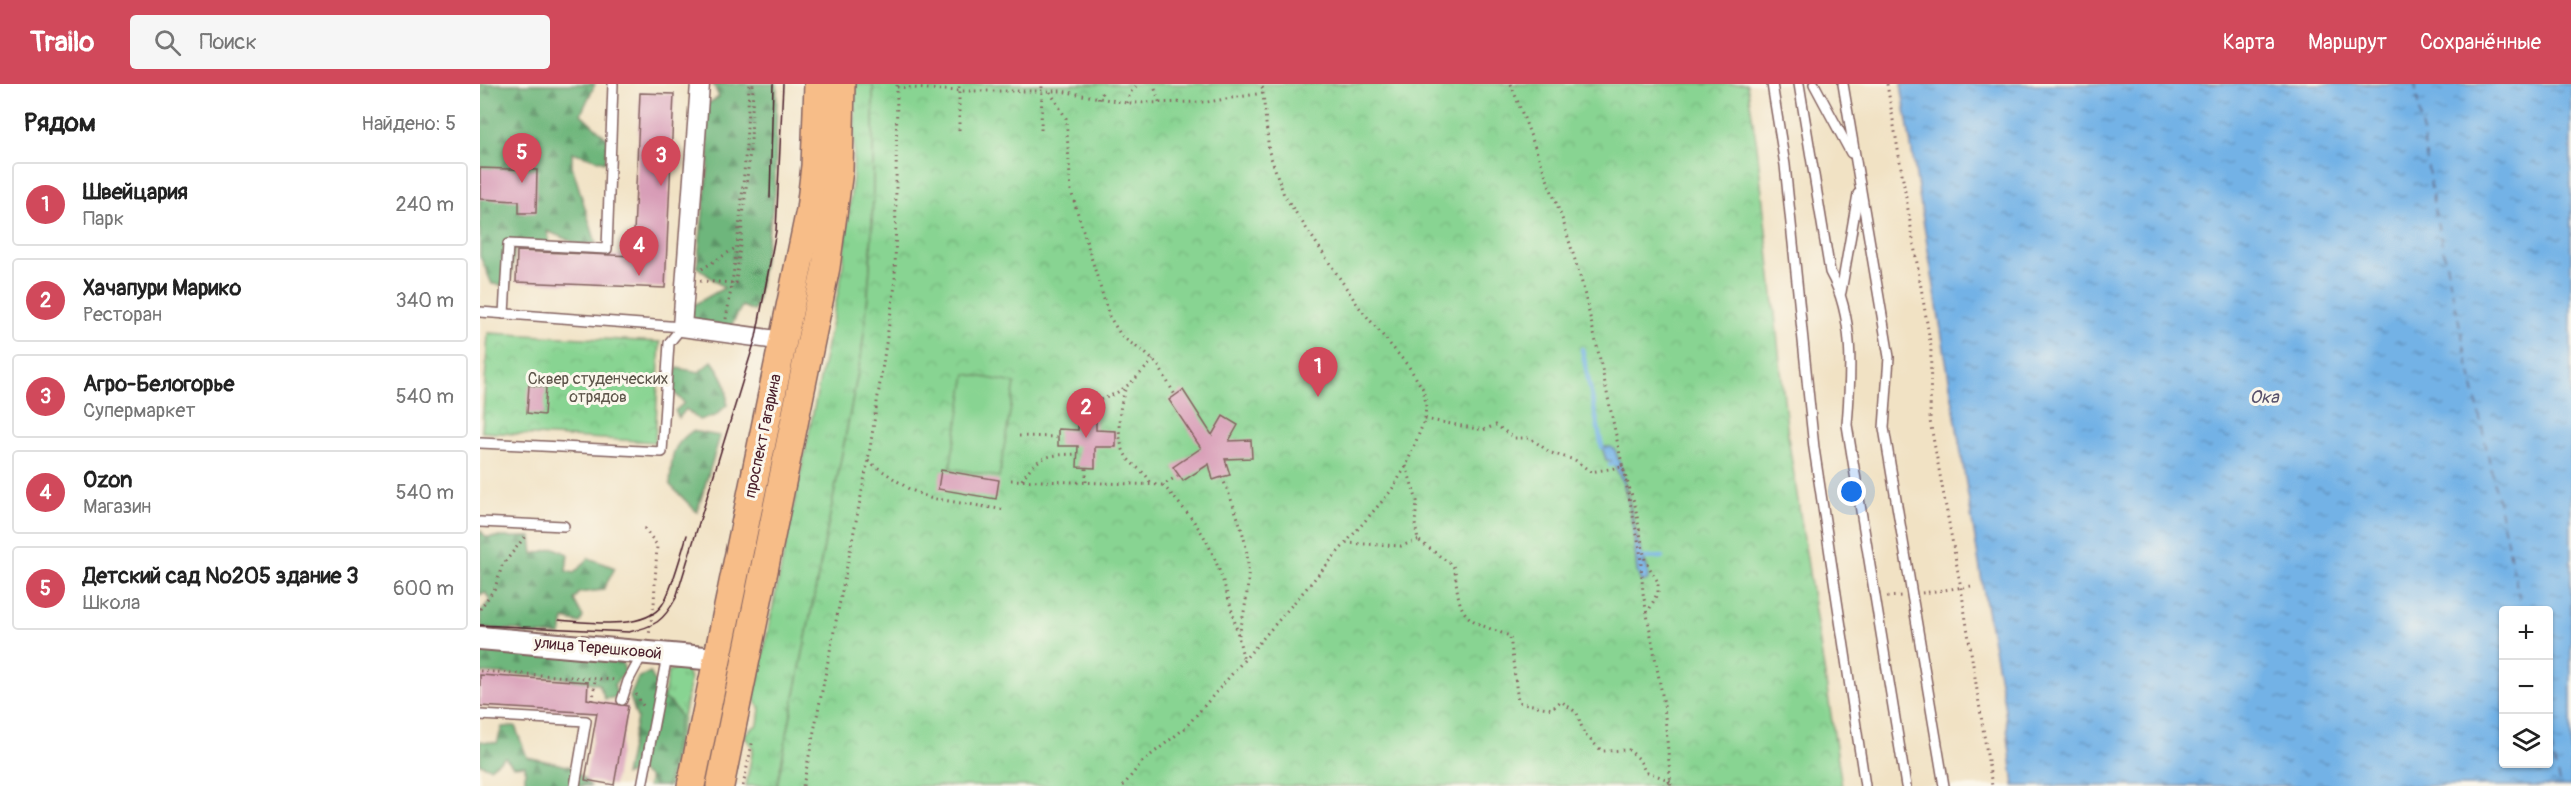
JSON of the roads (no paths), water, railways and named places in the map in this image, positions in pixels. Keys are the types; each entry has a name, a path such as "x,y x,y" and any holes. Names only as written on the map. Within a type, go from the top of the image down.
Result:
{"main road":[{"name":"проспект Гагарина","path":"691,786 810,210 815,166 818,84"},
{"name":"проспект Гагарина","path":"720,786 825,267 839,170 841,84"}],"street":[{"path":"700,84 682,327 784,340"},
{"name":"улица Терешковой","path":"480,638 716,659"}],"lane":[{"path":"504,314 508,244 607,249 613,84"},
{"path":"1772,84 1785,165 1815,448 1865,786"},
{"path":"1799,84 1830,272 1841,292"},
{"path":"1814,84 1856,161"},
{"path":"1843,84 1889,357 1884,428 1944,786"},
{"path":"1860,185 1841,292 1851,370 1847,425 1906,786"},
{"path":"480,312 682,327"},
{"path":"480,443 662,452 669,343 682,327"},
{"path":"480,522 564,526"},
{"path":"622,700 628,681 644,651"},
{"path":"642,786 668,654"},
{"path":"480,715 586,721 575,786"}],"water":[{"name":"Ока","path":"1901,84 2571,84 2571,786 2014,786 2004,703 1983,588"},
{"path":"1602,447 1611,447 1615,450 1621,467 1640,549 1648,570 1648,580 1641,582 1637,572 1633,529 1624,486 1611,461 1606,460"}],"waterway":[{"path":"1582,349 1602,447"},
{"path":"1643,558 1662,557"}],"tram line":[{"path":"770,198 773,84"},
{"path":"480,625 629,632 657,622 667,613 676,598 756,337 776,231 783,84"},
{"path":"559,620 599,623 629,622 654,613 662,605 669,591 687,535"}],"place":[{"name":"Детский сад №205 здание 3","path":"522,183"},
{"name":"Агро-Белогорье","path":"661,186"},
{"name":"Ozon","path":"639,276"},
{"name":"Швейцария","path":"1318,397"},
{"name":"Хачапури Марико","path":"1086,438"}],"park label":[{"name":"Сквер студенческих отрядов","path":"598,388"}]}
